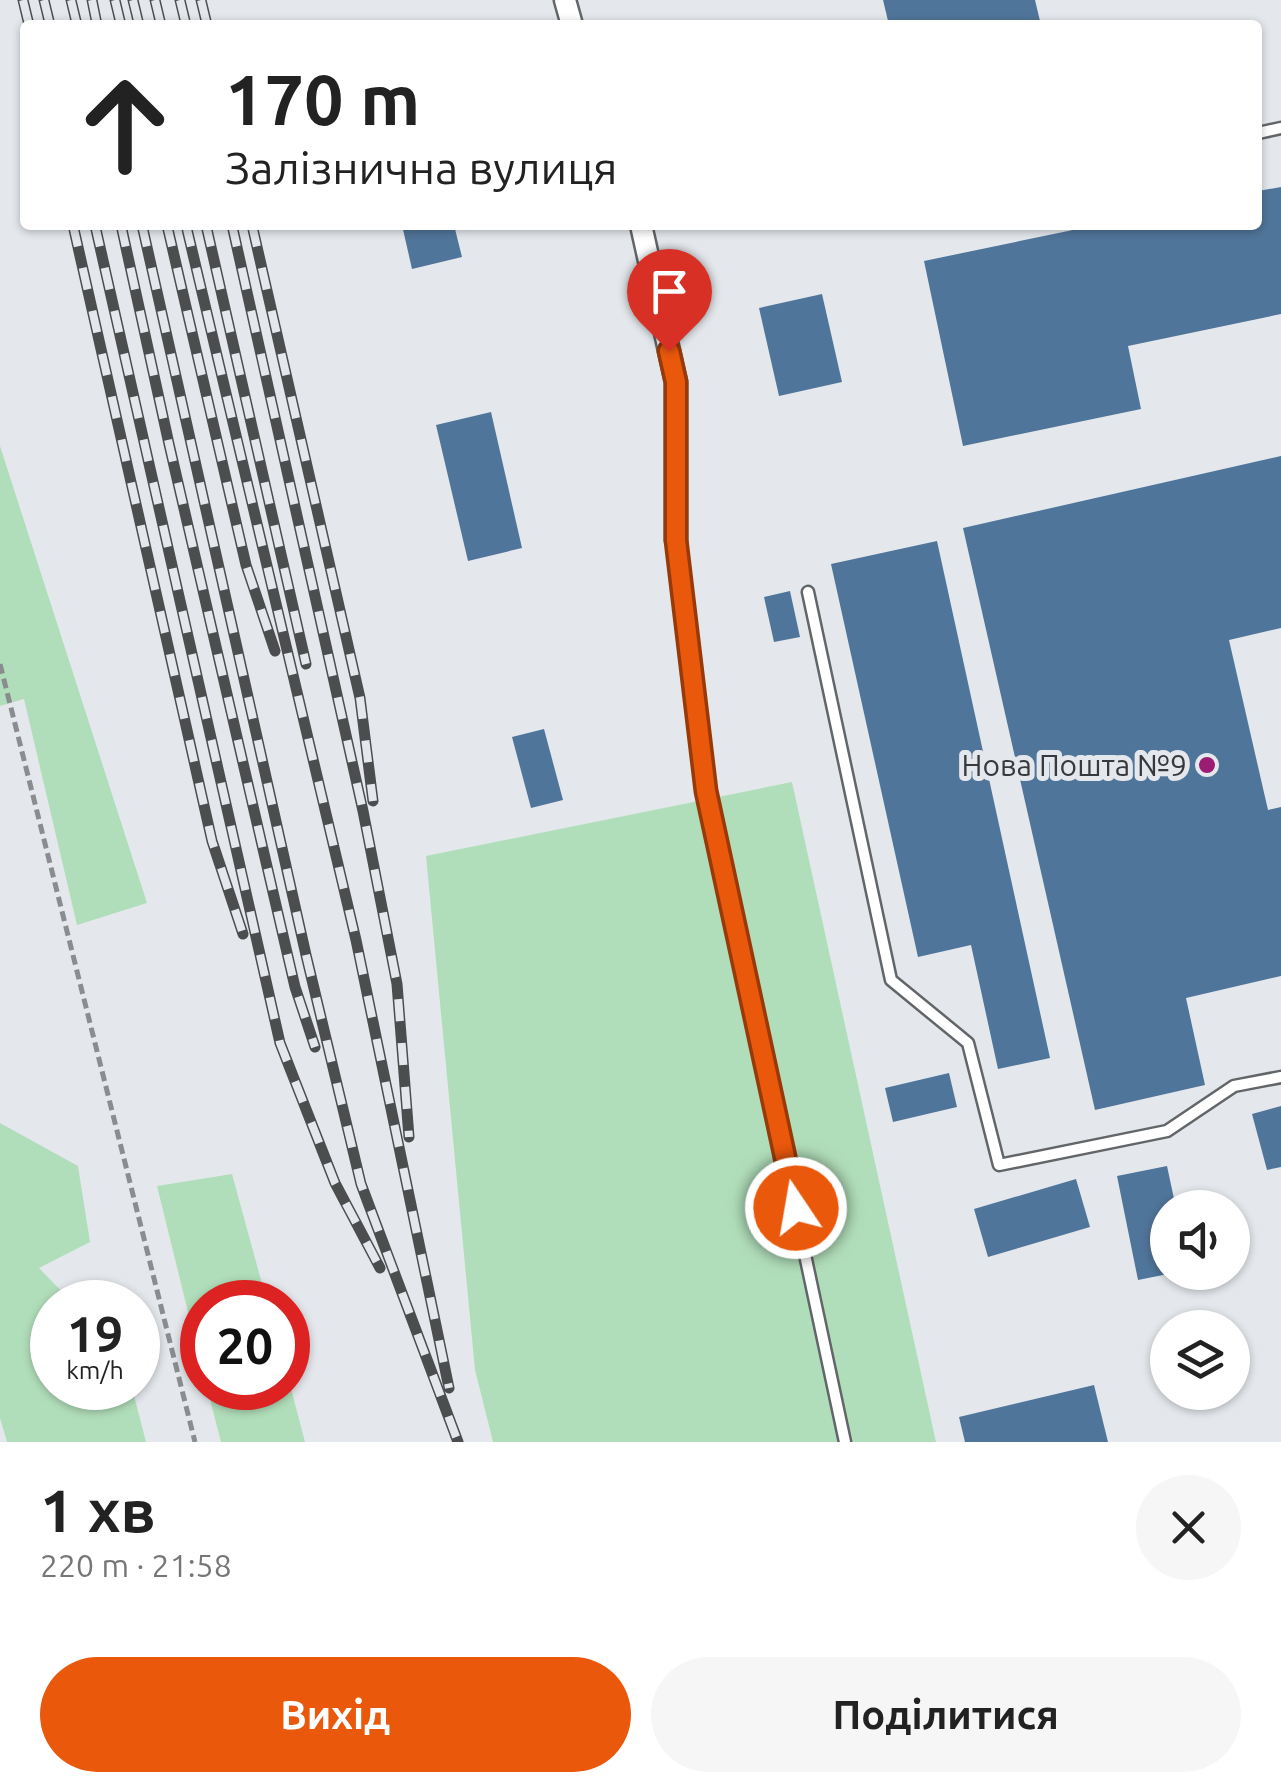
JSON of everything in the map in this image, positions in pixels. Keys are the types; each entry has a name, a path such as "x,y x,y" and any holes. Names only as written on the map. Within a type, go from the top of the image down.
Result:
{"street":[{"path":"642,230 676,382 676,540"}],"lane":[{"path":"676,540 706,791 845,1442"},
{"path":"808,592 892,980 968,1044 999,1164 1167,1131 1234,1086 1281,1076"}],"path":[{"path":"0,664 195,1442"}],"green space":[{"path":"0,446 147,903 77,925 24,699 0,706"},
{"path":"792,782 936,1442 493,1442 475,1370 426,856"},
{"path":"0,1123 78,1166 90,1242 39,1268 51,1280 30,1280 30,1410 138,1410 146,1442 7,1442 0,1418"},
{"path":"232,1174 261,1280 180,1280 157,1186"},
{"path":"213,1410 297,1410 305,1442 221,1442"}],"building":[{"path":"883,0 1035,0 1040,20 888,20"},
{"path":"1281,187 1281,314 1128,346 1141,409 963,446 924,261 1073,230 1262,230 1262,190"},
{"path":"403,230 455,230 462,257 412,269"},
{"path":"822,294 842,382 779,396 759,308"},
{"path":"491,412 522,548 468,561 436,425"},
{"path":"1281,456 1281,628 1229,640 1268,810 1281,807 1281,976 1186,998 1205,1085 1095,1110 963,528"},
{"path":"937,541 1050,1058 998,1069 971,945 918,957 831,564"},
{"path":"790,591 800,637 774,642 764,597"},
{"path":"544,729 563,800 531,808 512,737"},
{"path":"949,1073 957,1107 893,1122 885,1088"},
{"path":"1281,1106 1281,1167 1267,1170 1252,1114"},
{"path":"1167,1166 1172,1190 1150,1190 1150,1278 1138,1280 1117,1176"},
{"path":"1076,1179 1090,1227 988,1257 974,1209"},
{"path":"1094,1385 1108,1442 965,1442 959,1417"}],"railway":[{"path":"23,0 28,20"},
{"path":"44,0 49,20"},
{"path":"71,0 76,20"},
{"path":"92,0 96,20"},
{"path":"115,0 120,20"},
{"path":"133,0 138,20"},
{"path":"155,0 160,20"},
{"path":"180,0 185,20"},
{"path":"201,0 206,20"},
{"path":"74,230 212,841 243,934"},
{"path":"96,230 280,1043 335,1183 380,1268"},
{"path":"122,230 295,987 315,1047"},
{"path":"143,230 361,1184 458,1442"},
{"path":"168,230 246,565 275,651"},
{"path":"187,230 356,940 449,1388"},
{"path":"207,230 306,664"},
{"path":"233,230 363,811 397,984 409,1137"},
{"path":"253,230 360,698 373,801"}],"place":[{"name":"Нова Пошта №9","path":"1207,765"}],"route":[{"path":"669,351 676,382 676,540 706,791 796,1208"}]}
